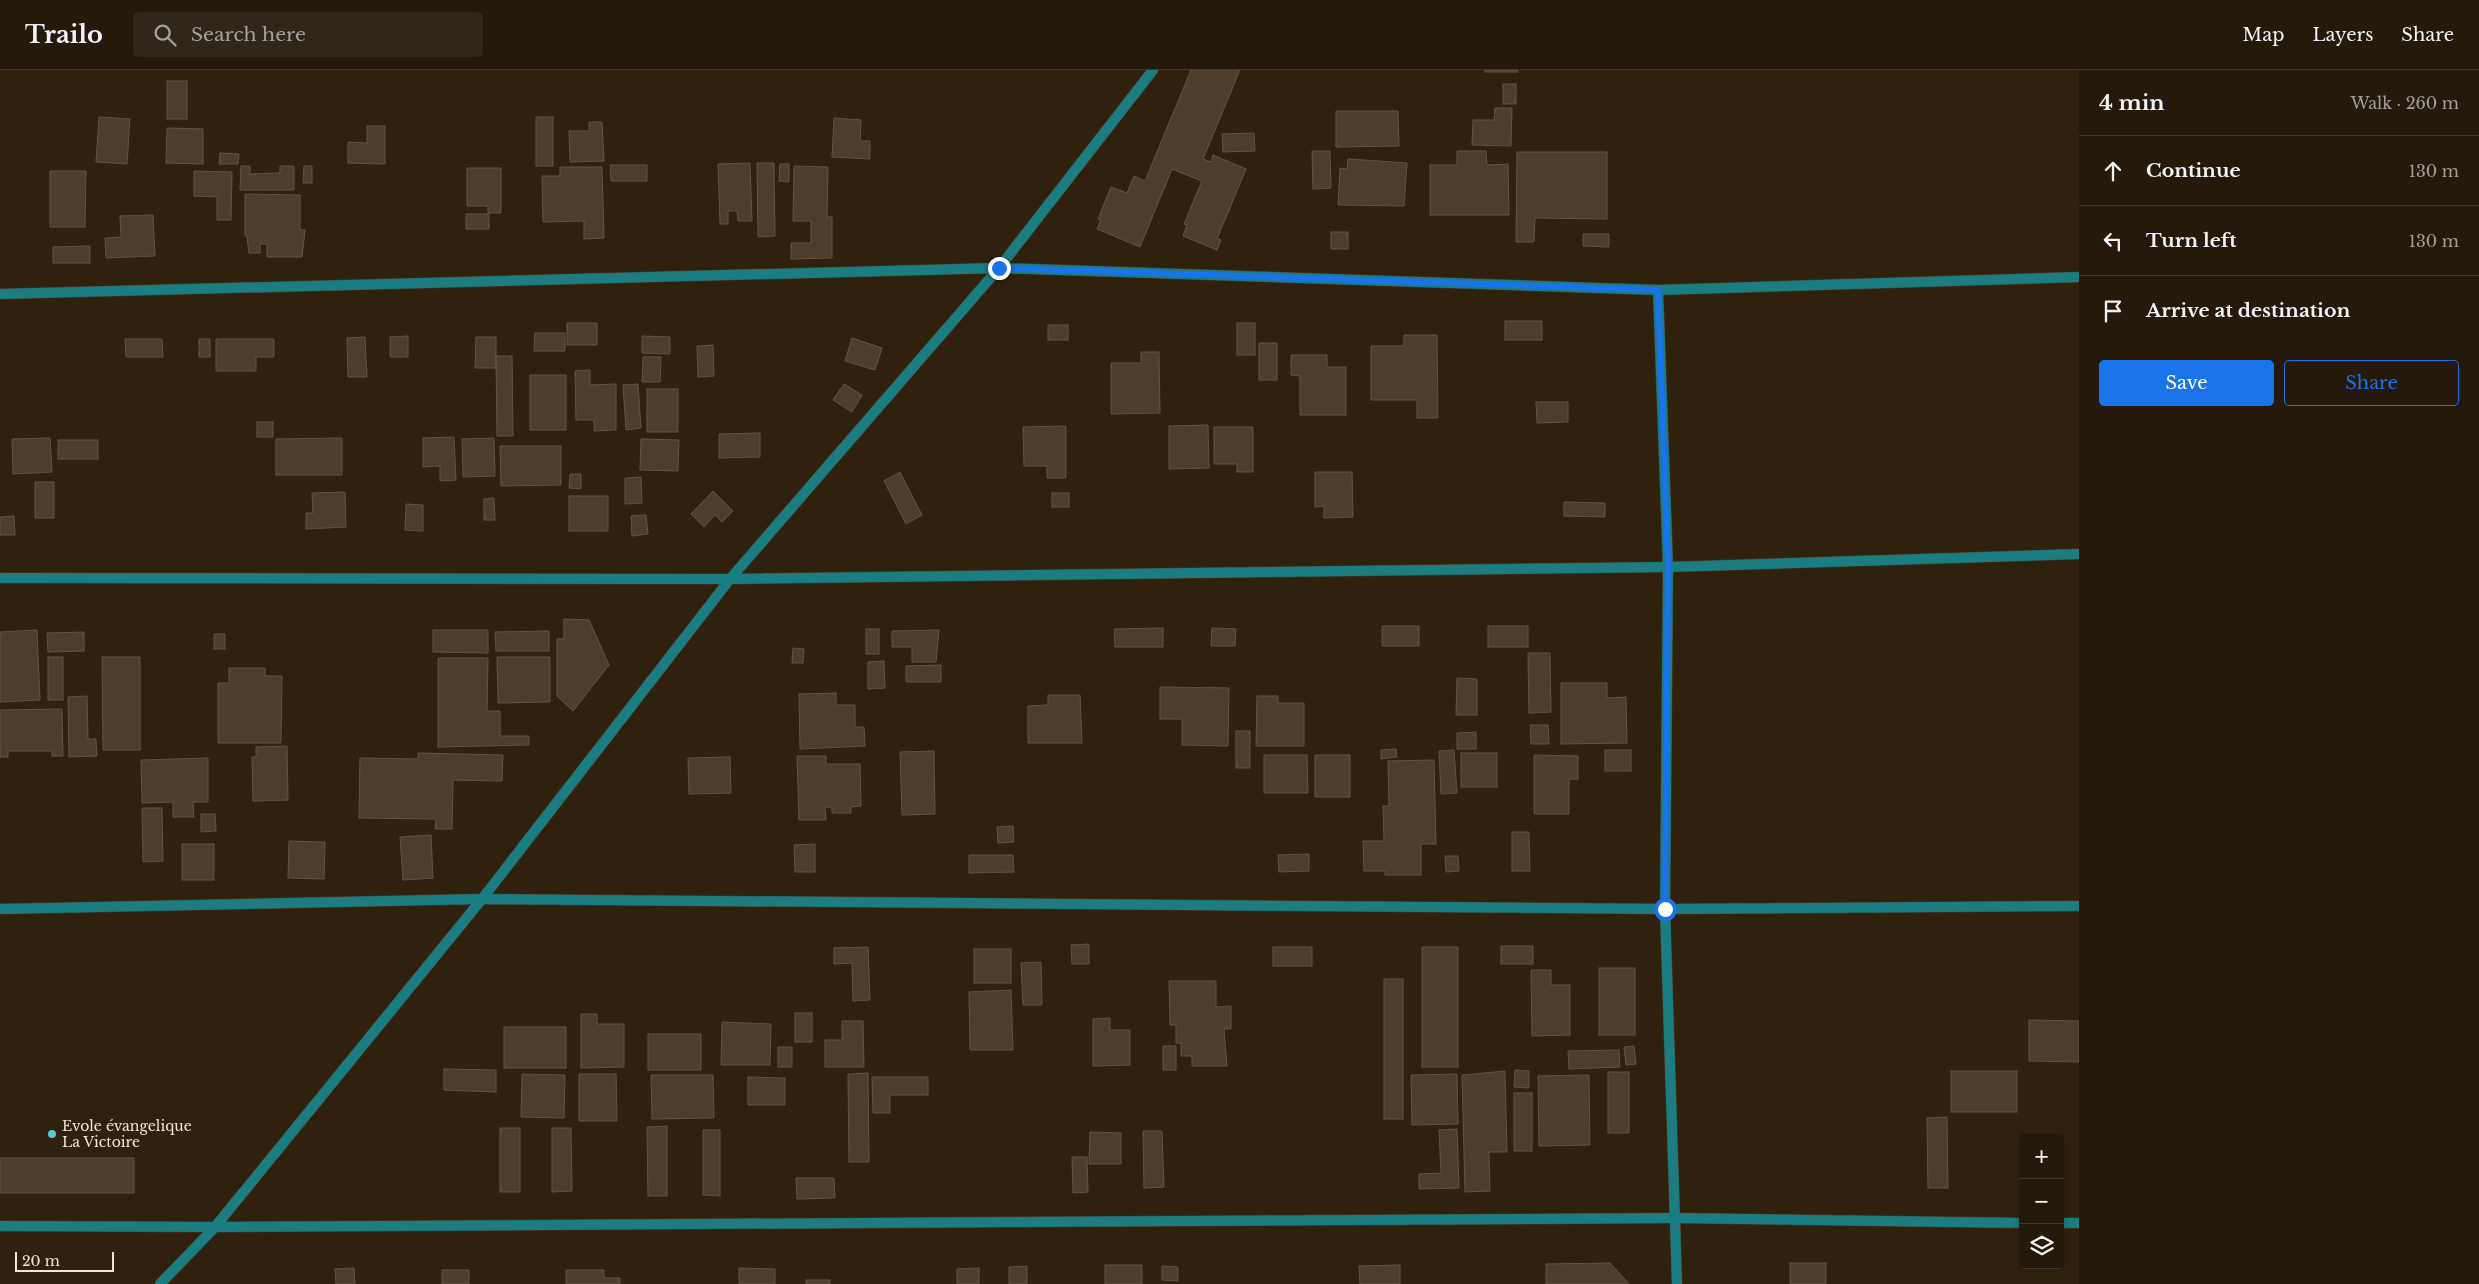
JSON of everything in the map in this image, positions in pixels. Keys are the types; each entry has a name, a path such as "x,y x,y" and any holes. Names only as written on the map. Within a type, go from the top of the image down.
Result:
{"street":[{"path":"160,1284 215,1227 482,899 730,579 999,268 1147,72"},
{"path":"0,294 999,268 1658,290 2079,277"},
{"path":"1658,290 1668,566 1665,909 1677,1284"},
{"path":"0,578 730,579 1668,566 2079,554"},
{"path":"0,910 482,899 1665,909 2079,906"},
{"path":"0,1226 215,1227 1676,1218 2019,1223"},
{"path":"2064,1223 2079,1224"}],"building":[{"path":"1191,70 1240,70 1203,159 1211,162 1213,155 1246,169 1217,239 1221,240 1217,250 1183,236 1187,225 1184,224 1202,181 1172,169 1140,247 1097,229 1101,220 1098,219 1111,187 1127,193 1134,176 1145,181"},
{"path":"1485,70 1518,70 1518,72 1485,72"},
{"path":"167,81 187,81 187,119 167,119"},
{"path":"1503,84 1516,84 1516,104 1503,104"},
{"path":"1495,108 1512,108 1511,146 1472,145 1473,120 1494,120"},
{"path":"1336,111 1398,111 1399,146 1336,147"},
{"path":"99,117 130,119 127,164 96,162"},
{"path":"536,117 553,117 553,166 536,166"},
{"path":"834,118 861,120 860,141 870,141 870,159 832,157"},
{"path":"589,122 602,122 604,161 570,162 569,131 589,131"},
{"path":"367,126 385,126 385,164 348,163 348,142 367,143"},
{"path":"167,128 203,129 203,164 166,163"},
{"path":"1254,133 1255,151 1223,152 1222,134"},
{"path":"1312,151 1330,151 1331,188 1313,189"},
{"path":"1457,151 1486,151 1487,165 1508,164 1509,215 1430,215 1430,165 1457,165"},
{"path":"1517,152 1607,152 1607,219 1535,218 1534,242 1516,242"},
{"path":"220,153 239,154 238,164 219,164"},
{"path":"1348,159 1407,163 1404,206 1338,205 1340,168 1347,169"},
{"path":"750,163 752,221 738,221 737,211 728,211 728,224 720,224 718,164"},
{"path":"757,163 774,163 775,236 758,237"},
{"path":"780,164 789,164 789,182 779,181"},
{"path":"610,165 647,165 647,181 611,181"},
{"path":"241,166 250,166 250,174 280,173 280,166 294,166 294,190 240,190"},
{"path":"304,166 312,166 312,183 303,183"},
{"path":"794,166 828,167 827,217 832,217 832,258 791,259 791,243 811,243 811,221 793,221"},
{"path":"560,167 602,167 604,238 584,239 584,221 543,222 542,176 560,176"},
{"path":"467,168 501,168 501,213 488,213 488,206 467,206"},
{"path":"50,171 86,171 85,227 50,227"},
{"path":"194,171 232,172 231,220 217,220 217,197 194,196"},
{"path":"245,194 300,195 300,230 305,230 302,257 267,257 267,244 260,244 260,253 249,253 247,236 245,236"},
{"path":"466,214 489,214 489,229 466,229"},
{"path":"153,215 155,256 106,258 105,238 121,237 120,216"},
{"path":"1331,232 1348,232 1348,249 1331,249"},
{"path":"1583,234 1609,234 1609,247 1583,246"},
{"path":"90,246 90,263 53,263 53,247"},
{"path":"1505,321 1542,321 1542,340 1505,340"},
{"path":"567,323 597,323 597,345 567,345"},
{"path":"1237,323 1255,323 1255,355 1237,355"},
{"path":"1048,325 1068,325 1068,340 1048,340"},
{"path":"535,333 565,333 565,351 534,351"},
{"path":"1404,335 1437,335 1438,418 1417,418 1417,400 1371,400 1371,346 1404,346"},
{"path":"408,336 408,357 390,357 390,337"},
{"path":"642,336 670,337 670,354 642,353"},
{"path":"365,337 367,377 348,377 347,338"},
{"path":"476,337 496,337 496,368 475,368"},
{"path":"852,338 882,348 875,370 845,361"},
{"path":"125,339 162,339 163,357 126,357"},
{"path":"199,339 210,339 210,357 199,357"},
{"path":"216,339 274,339 274,357 256,357 256,371 216,371"},
{"path":"1259,343 1277,343 1277,380 1259,380"},
{"path":"713,345 714,376 698,377 697,346"},
{"path":"1141,352 1159,352 1160,413 1111,414 1111,363 1141,363"},
{"path":"1291,355 1327,355 1327,367 1346,367 1346,415 1300,415 1300,376 1291,375"},
{"path":"496,356 512,356 513,436 497,436"},
{"path":"643,357 661,357 660,382 642,382"},
{"path":"590,370 590,385 616,384 616,430 594,431 594,420 576,420 575,371"},
{"path":"530,375 566,375 566,430 530,430"},
{"path":"638,384 641,428 626,430 623,385"},
{"path":"844,384 862,395 852,412 833,400"},
{"path":"647,389 678,389 678,432 647,432"},
{"path":"1536,402 1568,402 1568,422 1537,423"},
{"path":"257,422 273,422 273,437 257,437"},
{"path":"1208,425 1209,468 1169,469 1169,426"},
{"path":"1066,426 1066,478 1047,478 1047,466 1024,466 1023,427"},
{"path":"1214,427 1253,427 1253,472 1237,472 1237,464 1214,464"},
{"path":"760,433 760,457 719,458 719,434"},
{"path":"454,437 456,480 440,481 440,466 423,467 423,438"},
{"path":"50,438 52,472 13,474 12,439"},
{"path":"342,438 342,475 276,475 276,439"},
{"path":"494,438 495,476 463,477 462,439"},
{"path":"641,439 679,440 678,471 640,470"},
{"path":"58,440 98,440 98,459 58,459"},
{"path":"500,446 561,446 561,485 501,486"},
{"path":"900,472 922,515 906,524 884,481"},
{"path":"1315,472 1352,472 1353,517 1324,518 1324,506 1315,507"},
{"path":"570,474 581,474 581,489 569,488"},
{"path":"641,477 642,503 625,504 625,478"},
{"path":"35,482 54,482 54,518 35,518"},
{"path":"713,491 733,511 722,522 715,515 704,527 691,514"},
{"path":"345,492 346,527 306,529 306,513 313,513 312,493"},
{"path":"1052,493 1069,493 1069,507 1052,507"},
{"path":"569,496 608,496 608,531 569,531"},
{"path":"494,498 495,520 484,520 484,499"},
{"path":"1564,502 1605,503 1605,517 1564,516"},
{"path":"406,504 423,505 423,531 405,530"},
{"path":"646,515 648,534 632,536 631,516"},
{"path":"14,516 15,535 0,535 0,517"},
{"path":"564,619 589,620 609,665 573,711 557,696 557,639 564,639"},
{"path":"1382,626 1419,626 1419,646 1382,646"},
{"path":"1488,626 1528,626 1528,647 1488,647"},
{"path":"1163,628 1163,647 1115,647 1114,629"},
{"path":"1212,628 1236,629 1235,646 1211,646"},
{"path":"866,629 879,629 879,654 866,654"},
{"path":"37,630 40,700 0,702 0,632"},
{"path":"433,630 488,630 488,653 433,652"},
{"path":"939,630 936,662 912,662 912,647 892,647 892,631"},
{"path":"549,631 549,651 496,651 495,632"},
{"path":"84,632 84,651 48,652 47,633"},
{"path":"214,634 225,634 225,649 214,649"},
{"path":"793,648 804,649 803,663 792,663"},
{"path":"1528,653 1550,653 1551,712 1529,713"},
{"path":"48,657 63,657 63,700 48,700"},
{"path":"102,657 140,657 140,750 103,750"},
{"path":"497,657 550,657 550,702 498,703"},
{"path":"438,658 488,658 487,711 500,711 500,736 529,736 529,745 438,747"},
{"path":"884,661 885,688 868,689 868,662"},
{"path":"941,665 941,682 906,682 906,666"},
{"path":"229,668 265,668 265,676 282,676 281,743 218,743 218,683 229,683"},
{"path":"1457,678 1477,679 1477,715 1456,715"},
{"path":"1561,683 1607,683 1607,698 1626,697 1627,743 1561,744"},
{"path":"1160,687 1229,688 1228,746 1182,745 1182,719 1160,719"},
{"path":"836,693 836,705 855,705 855,727 864,727 865,746 800,749 799,694"},
{"path":"1048,695 1080,695 1082,743 1028,743 1028,706 1048,705"},
{"path":"87,696 88,739 96,739 97,756 69,757 68,697"},
{"path":"1257,696 1278,696 1278,703 1304,703 1304,746 1256,746"},
{"path":"62,709 63,756 52,756 52,751 8,751 8,757 0,757 0,710"},
{"path":"1530,725 1548,725 1549,744 1531,744"},
{"path":"1236,731 1250,731 1250,768 1236,768"},
{"path":"1476,732 1476,749 1457,749 1457,733"},
{"path":"287,746 288,800 253,801 252,757 256,757 256,747"},
{"path":"1396,749 1397,757 1381,759 1381,750"},
{"path":"1454,750 1457,793 1441,794 1439,751"},
{"path":"1605,750 1631,750 1631,771 1605,771"},
{"path":"934,751 935,814 902,815 900,752"},
{"path":"418,753 503,755 502,781 453,780 452,829 435,829 436,819 359,818 360,758 418,759"},
{"path":"1461,753 1497,753 1497,787 1461,787"},
{"path":"1264,755 1307,755 1308,793 1264,793"},
{"path":"1315,755 1350,755 1350,797 1315,797"},
{"path":"1534,755 1578,756 1578,779 1569,779 1569,814 1534,814"},
{"path":"797,756 826,756 826,764 860,764 861,806 851,807 851,813 832,813 832,807 825,807 826,820 799,820"},
{"path":"730,757 731,793 689,794 688,758"},
{"path":"208,758 208,802 193,802 194,817 173,817 173,802 142,803 141,760"},
{"path":"1434,760 1436,844 1421,844 1421,875 1385,875 1385,871 1364,871 1363,841 1384,841 1383,806 1389,806 1388,761"},
{"path":"142,808 162,808 163,861 143,862"},
{"path":"201,814 215,814 216,831 201,832"},
{"path":"1013,826 1014,842 998,843 997,827"},
{"path":"1512,832 1529,832 1530,871 1512,871"},
{"path":"431,835 433,878 403,880 400,837"},
{"path":"289,841 325,842 324,879 288,878"},
{"path":"182,844 214,844 214,880 182,880"},
{"path":"815,844 815,872 795,872 794,845"},
{"path":"1309,854 1309,871 1279,872 1278,855"},
{"path":"969,855 1013,855 1014,872 969,873"},
{"path":"1445,856 1458,856 1459,871 1446,872"},
{"path":"1089,944 1089,964 1072,964 1071,945"},
{"path":"1501,946 1533,946 1533,964 1501,964"},
{"path":"868,947 870,1000 853,1001 852,963 834,964 834,948"},
{"path":"1273,947 1312,947 1312,966 1273,966"},
{"path":"1422,947 1458,947 1458,1067 1422,1067"},
{"path":"974,949 1011,949 1011,983 974,983"},
{"path":"1041,962 1042,1005 1023,1005 1021,963"},
{"path":"1599,968 1635,968 1635,1035 1599,1035"},
{"path":"1531,970 1551,970 1551,985 1570,985 1570,1035 1532,1036"},
{"path":"1384,979 1403,979 1403,1119 1384,1119"},
{"path":"1169,981 1216,981 1216,1007 1231,1006 1231,1029 1224,1029 1227,1066 1192,1066 1192,1056 1181,1056 1181,1043 1176,1043 1176,1025 1170,1025"},
{"path":"1011,990 1013,1050 970,1050 969,992"},
{"path":"795,1013 812,1013 812,1042 795,1042"},
{"path":"581,1014 597,1014 597,1024 624,1024 624,1067 581,1068"},
{"path":"1110,1018 1110,1030 1130,1030 1130,1065 1093,1066 1093,1019"},
{"path":"2029,1020 2079,1021 2079,1062 2029,1061"},
{"path":"842,1021 863,1021 864,1067 825,1067 825,1040 842,1040"},
{"path":"722,1022 771,1024 770,1065 721,1065"},
{"path":"504,1027 566,1027 566,1068 504,1068"},
{"path":"648,1034 701,1034 701,1070 648,1070"},
{"path":"1163,1046 1176,1046 1176,1070 1163,1070"},
{"path":"1634,1046 1636,1064 1626,1065 1624,1047"},
{"path":"778,1047 792,1047 792,1067 778,1067"},
{"path":"1619,1050 1620,1067 1569,1069 1568,1051"},
{"path":"444,1069 496,1070 496,1092 444,1090"},
{"path":"1515,1070 1529,1071 1529,1088 1514,1087"},
{"path":"1505,1071 1507,1152 1489,1152 1490,1191 1465,1192 1462,1075"},
{"path":"1951,1071 2017,1071 2017,1112 1951,1112"},
{"path":"1608,1072 1629,1072 1629,1133 1608,1133"},
{"path":"868,1073 869,1162 849,1162 848,1074"},
{"path":"522,1074 565,1075 564,1118 521,1117"},
{"path":"579,1074 616,1074 617,1121 579,1121"},
{"path":"1457,1074 1458,1124 1412,1125 1411,1075"},
{"path":"651,1075 713,1075 714,1118 652,1119"},
{"path":"1589,1075 1590,1145 1539,1146 1538,1076"},
{"path":"748,1077 785,1078 785,1105 748,1105"},
{"path":"872,1077 928,1077 928,1095 890,1095 890,1113 873,1113"},
{"path":"1514,1093 1532,1093 1532,1151 1514,1151"},
{"path":"1947,1117 1948,1188 1928,1188 1927,1118"},
{"path":"667,1126 667,1196 648,1196 647,1127"},
{"path":"500,1128 520,1128 520,1192 500,1192"},
{"path":"552,1128 571,1128 572,1191 552,1192"},
{"path":"1457,1129 1459,1188 1419,1189 1419,1174 1441,1173 1439,1130"},
{"path":"703,1130 720,1130 720,1196 703,1195"},
{"path":"1143,1131 1162,1131 1164,1187 1144,1188"},
{"path":"1090,1132 1121,1133 1121,1164 1089,1164"},
{"path":"1072,1157 1087,1157 1088,1192 1073,1193"},
{"path":"0,1158 134,1158 134,1193 0,1193"},
{"path":"796,1178 834,1178 835,1198 797,1199"},
{"path":"1610,1263 1629,1284 1546,1284 1546,1264"},
{"path":"1790,1263 1826,1263 1826,1284 1790,1284"},
{"path":"1105,1265 1142,1265 1142,1284 1105,1284"},
{"path":"1400,1265 1400,1284 1360,1284 1359,1266"},
{"path":"1027,1266 1027,1284 1009,1284 1009,1267"},
{"path":"1162,1266 1178,1267 1178,1281 1162,1280"},
{"path":"354,1268 355,1284 336,1284 335,1269"},
{"path":"739,1268 775,1269 775,1284 739,1284"},
{"path":"979,1268 979,1284 957,1284 957,1269"},
{"path":"442,1270 469,1270 469,1284 442,1284"},
{"path":"566,1270 604,1270 604,1278 620,1278 620,1284 566,1284"},
{"path":"806,1280 830,1280 830,1284 806,1284"}],"place":[{"name":"Evole évangelique La Victoire","path":"52,1134"}],"route":[{"path":"999,268 1658,290 1668,566 1665,909"}]}
